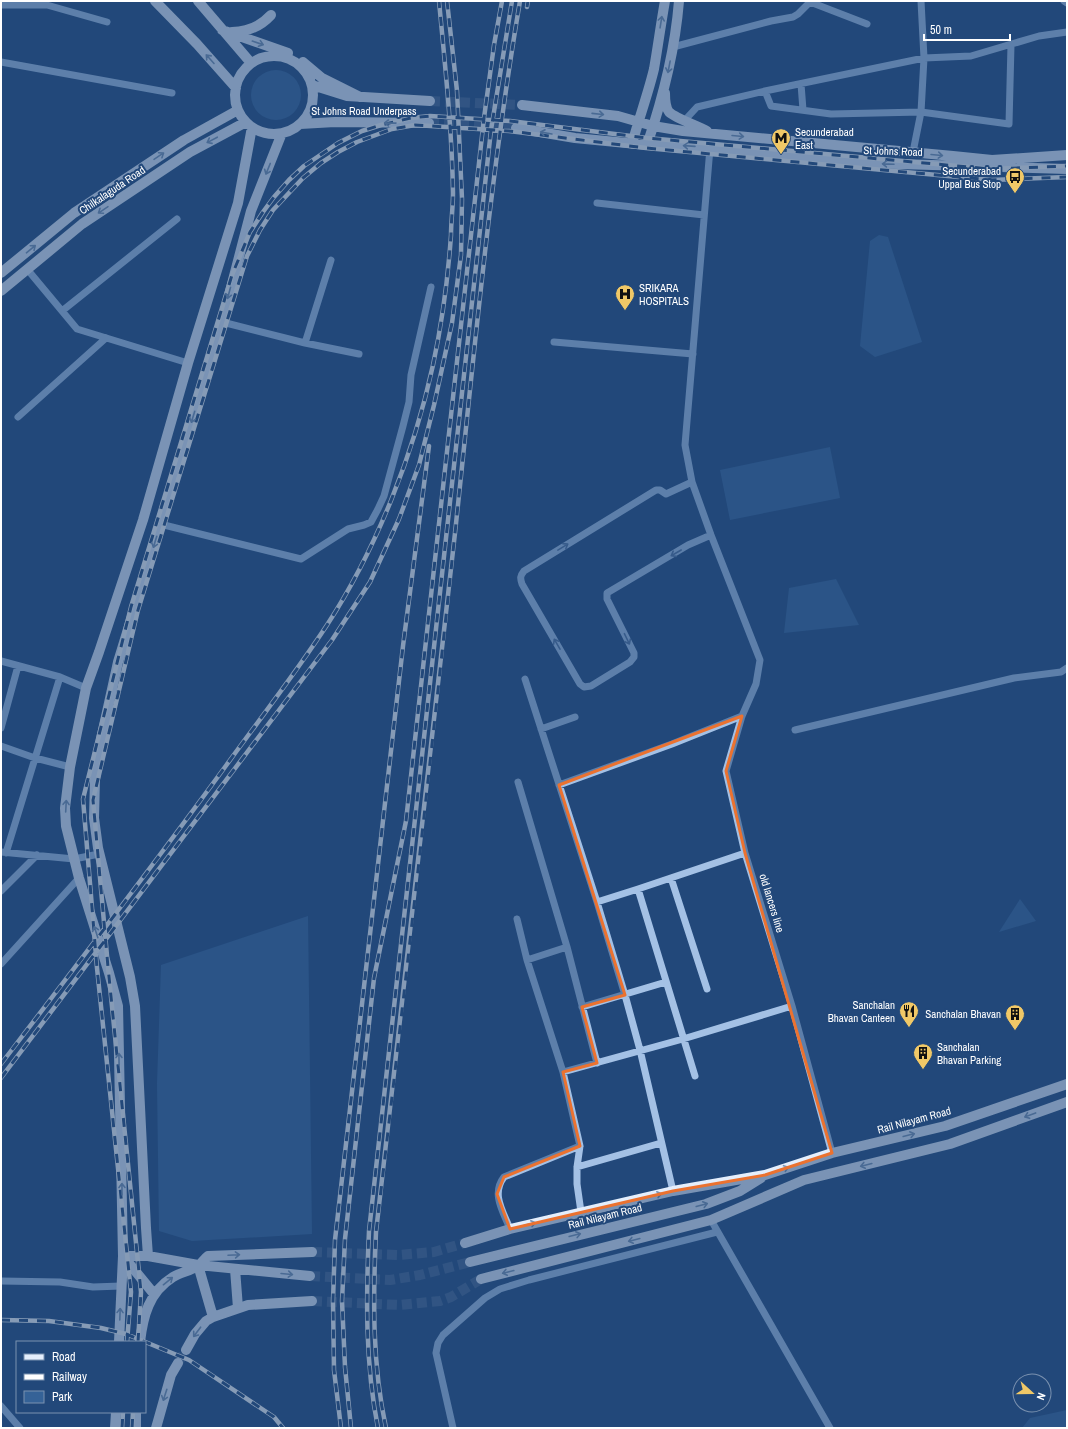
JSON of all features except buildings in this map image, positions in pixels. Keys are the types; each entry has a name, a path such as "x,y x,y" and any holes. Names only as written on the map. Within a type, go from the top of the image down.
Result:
{"main road":[{"path":"156,1 236,88"},
{"path":"198,1 251,63"},
{"path":"632,144 638,121 646,101 654,68 664,1"},
{"path":"647,145 665,89 677,25 679,1"},
{"path":"225,31 243,32 263,24 271,15"},
{"path":"225,31 297,57 322,78 360,97"},
{"path":"277,56 288,58 299,64 307,74 312,85 313,96 311,106 300,124 292,129 272,133 261,131 249,125 238,110 235,96 236,88 241,75 251,63 265,57 277,56"},
{"name":"St Johns Road Underpass","path":"312,85 347,96 430,102"},
{"path":"665,89 665,101 668,111 713,134"},
{"name":"St Johns Road","path":"522,105 618,116 653,126 713,134 992,160 1067,155"},
{"name":"Chilkalaguda Road","path":"1,273 74,213 184,140 238,110"},
{"name":"St Johns Road Underpass","path":"300,124 334,122 429,123"},
{"path":"119,1341 121,1286 124,1256 118,1006 79,878 66,826 65,808 70,768 86,688 143,520 188,363 238,203 249,125"},
{"name":"Chilkalaguda Road","path":"1,291 82,224 190,152 249,125"},
{"name":"St Johns Road","path":"516,128 575,138 632,144 710,148 864,163 1067,169"},
{"path":"148,1256 135,1006 130,977 99,854 94,818 95,779 101,739 118,662 222,322 250,211 282,132"},
{"name":"Rail Nilayam Road","path":"465,1243 510,1229 673,1191 765,1175 832,1153 945,1126 1067,1084"},
{"path":"481,1279 711,1220 804,1180 950,1144 1067,1102"},
{"name":"Rail Nilayam Road","path":"470,1262 706,1204 740,1191 765,1175"},
{"path":"140,1341 146,1308 154,1294 172,1277 198,1265 208,1256 312,1252"},
{"path":"124,1256 148,1256 198,1265 310,1276"},
{"path":"124,1256 154,1294"},
{"path":"198,1265 213,1317"},
{"path":"235,1269 238,1308"},
{"path":"186,1350 198,1329 206,1321 213,1317 248,1305 312,1301"},
{"path":"156,1428 171,1375 178,1363"},
{"path":"115,1428 116,1413"},
{"path":"136,1413 136,1428"}],"street":[{"path":"913,152 921,112 924,58 921,1"},
{"path":"673,47 771,20 793,17 811,2 867,24"},
{"path":"1,5 47,5 107,22"},
{"path":"685,120 697,107 765,91 924,58 971,56 1039,36 1067,32"},
{"path":"765,91 771,106 831,114 921,112 1008,124 1011,45"},
{"path":"1,62 172,93"},
{"path":"801,84 803,110"},
{"path":"692,482 666,494 660,490 656,490 524,571 520,575 522,584 580,684 584,686 591,686 630,662 634,657 634,653 607,599 607,594 688,545 711,535 692,482 685,445 710,148"},
{"path":"597,203 704,215"},
{"path":"62,311 177,219"},
{"path":"305,342 331,260"},
{"path":"28,269 77,329 188,363"},
{"path":"160,524 301,559 348,529 371,522 384,496 403,426 408,402 411,375 431,287"},
{"path":"222,322 359,354"},
{"path":"18,417 106,338"},
{"path":"554,342 693,354"},
{"name":"old lancers line","path":"711,535 760,660 756,684 742,716 726,771 745,853 792,1006 832,1153"},
{"path":"1,661 60,677 86,688"},
{"path":"1,728 18,666"},
{"path":"795,730 1014,678 1061,672 1067,668"},
{"path":"60,677 4,852 74,859 99,854"},
{"path":"525,679 597,902 625,995 640,1050 673,1191"},
{"path":"559,785 672,744 742,716"},
{"path":"541,729 575,717"},
{"path":"1,746 70,768"},
{"path":"518,782 567,947 597,1063"},
{"path":"597,902 745,853"},
{"path":"1,890 37,855"},
{"path":"1,964 79,878"},
{"path":"671,878 707,989"},
{"path":"638,889 695,1076"},
{"path":"517,919 527,960 563,1072 580,1146 576,1184 581,1212"},
{"path":"527,960 567,947"},
{"path":"582,1008 666,982"},
{"path":"563,1072 792,1006"},
{"path":"577,1167 661,1143"},
{"path":"510,1229 497,1194 499,1184 504,1177 580,1146"},
{"path":"711,1220 830,1428"},
{"path":"452,1428 436,1353 438,1343 443,1335 485,1298 500,1289 529,1280 717,1232"},
{"path":"1,1281 60,1282 93,1287 121,1286"},
{"path":"1,1406 20,1428"}],"highlighted area":[{"path":"742,716 726,771 745,853 832,1153 765,1175 673,1191 510,1229 497,1194 504,1177 580,1146 563,1072 597,1063 582,1007 625,995 559,785"}],"green space":[{"path":"276,70 286,72 294,77 299,85 301,95 299,105 294,113 286,118 276,120 266,118 258,113 253,105 251,95 253,85 258,77 266,72"},
{"path":"879,235 888,237 922,342 875,357 860,346 870,241"},
{"path":"830,447 840,498 730,520 720,470"},
{"path":"836,579 859,625 784,633 789,588"},
{"path":"1020,899 1036,921 999,932"},
{"path":"308,916 312,1234 192,1241 159,1231 157,1084 161,965"},
{"path":"1067,1410 1067,1428 1022,1428 1030,1418"}],"tunnel":[{"path":"430,101 522,105"},
{"path":"429,123 516,128"},
{"path":"312,1252 398,1255 434,1252 465,1243"},
{"path":"310,1276 390,1280 420,1275 470,1262"},
{"path":"312,1301 400,1305 440,1301 451,1297 481,1279"},
{"path":"178,1363 186,1350"}],"railway":[{"path":"1,1064 170,842 315,643 345,596 362,565 391,500 404,466 425,398 439,333 448,268 453,198 448,97 439,1"},
{"path":"1,1078 332,640 370,582 399,519 419,465 434,405 452,323 461,255 462,199 457,91 447,1"},
{"path":"351,1428 345,1367 342,1301 345,1239 374,978 406,821 484,118 494,45 502,1"},
{"path":"378,1428 369,1355 367,1305 369,1231 491,130 512,1"},
{"path":"386,1428 381,1404 376,1355 374,1306 376,1232 397,1057 483,266 509,67 520,1"},
{"path":"527,7 528,1"},
{"path":"127,1341 131,1292 97,968 83,799 131,607 232,275 250,232 274,197 304,166 338,143 362,131 381,125 411,118 430,116 510,121 647,138 991,169 1067,166"},
{"path":"138,1341 141,1292 108,967 93,800 138,610 247,256 260,230 273,210 303,178 321,163 338,152 357,142 392,129 415,125 509,131 646,148 991,180 1067,177"},
{"path":"341,1428 334,1370 333,1301 335,1240 403,646 429,446"},
{"path":"1,1320 49,1321 101,1328 126,1334 143,1341"},
{"path":"146,1342 189,1360 274,1417 283,1428"},
{"path":"122,1428 123,1413"},
{"path":"132,1428 133,1413"}],"place":[{"name":"Secunderabad East","path":"781,155"},
{"name":"Secunderabad Uppal Bus Stop","path":"1015,194"},
{"name":"SRIKARA HOSPITALS","path":"625,311"},
{"name":"Sanchalan Bhavan Canteen","path":"909,1028"},
{"name":"Sanchalan Bhavan","path":"1015,1031"},
{"name":"Sanchalan Bhavan Parking","path":"923,1070"}]}
